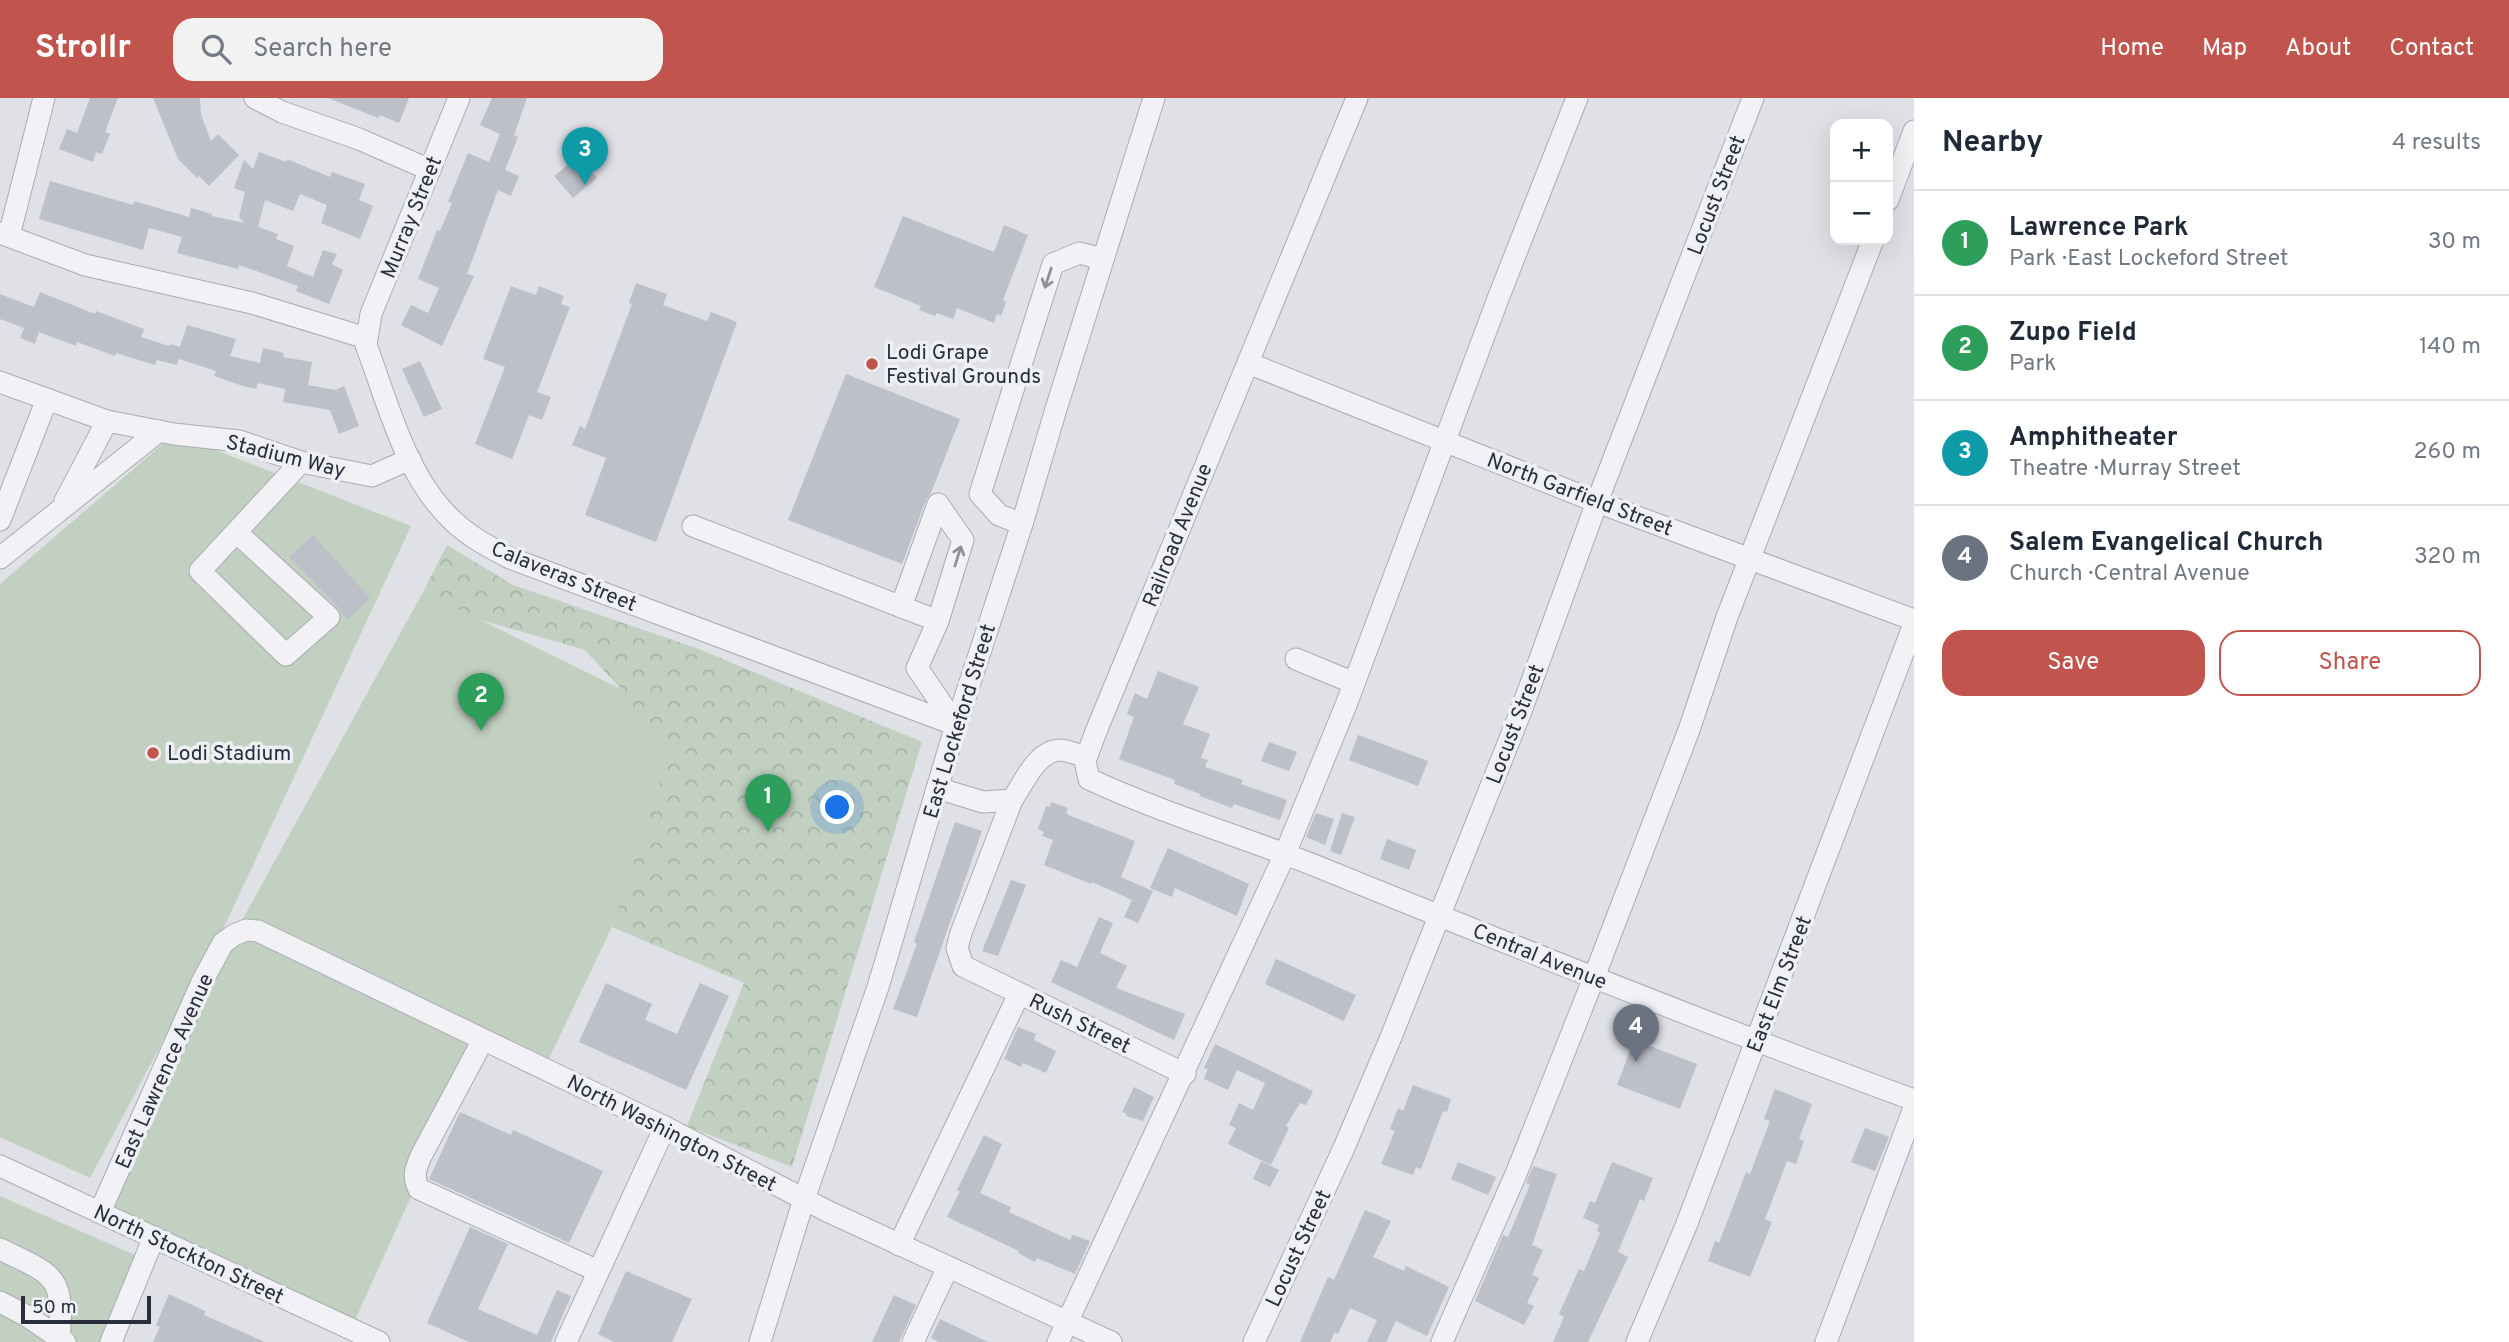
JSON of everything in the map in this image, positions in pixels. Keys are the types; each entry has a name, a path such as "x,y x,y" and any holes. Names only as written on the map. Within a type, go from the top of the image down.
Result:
{"street":[{"path":"44,98 5,234 85,265 252,303 366,338"},
{"path":"255,98 282,112 359,139 430,170"},
{"name":"Murray Street","path":"366,338 371,314 459,98"},
{"name":"East Lockeford Street","path":"760,1342 803,1199 878,987 956,725 1022,524 1154,98"},
{"name":"Railroad Avenue","path":"1086,757 1357,98"},
{"path":"1058,1342 1185,1074 1285,854 1354,682 1577,98"},
{"name":"Locust Street","path":"1254,1342 1343,1150 1439,916 1521,711 1597,502 1753,98"},
{"path":"1893,187 1914,131"},
{"path":"1442,1342 1516,1174 1593,978 1689,730 1727,617 1871,245"},
{"path":"1022,524 999,515 980,494 1052,264 1079,253 1103,259"},
{"name":"Calaveras Street","path":"366,338 366,345 410,459 432,496 450,519 475,539 510,558 956,725"},
{"name":"North Garfield Street","path":"1248,363 1597,502 1914,622"},
{"name":"Stadium Way","path":"0,382 107,421 239,441 301,462 372,476 410,459"},
{"path":"0,520 47,399"},
{"path":"61,509 107,421"},
{"path":"0,558 159,431"},
{"path":"236,532 329,617 286,655 200,570 301,462"},
{"path":"901,607 938,503 963,541 939,621 917,668 956,725"},
{"path":"693,526 939,621"},
{"name":"East Elm Street","path":"1637,1342 1686,1226 1914,622"},
{"path":"1296,659 1354,682"},
{"path":"937,788 983,802 1012,800 1037,761 1048,752 1062,750 1086,757 1089,779 1118,793 1285,854"},
{"name":"Rush Street","path":"1012,800 957,948 963,966 1185,1074"},
{"name":"Central Avenue","path":"1285,854 1756,1042 1914,1100"},
{"name":"North Washington Street","path":"234,935 246,930 258,931 665,1127 803,1199 1111,1342"},
{"name":"East Lawrence Avenue","path":"100,1212 202,982 223,943 234,935"},
{"path":"899,1245 1019,994"},
{"path":"483,1040 421,1156 414,1180 419,1189 598,1271"},
{"path":"1826,1342 1914,1108"},
{"path":"566,1342 665,1127"},
{"name":"North Stockton Street","path":"0,1166 379,1342"},
{"path":"111,1342 154,1237"},
{"path":"0,1249 49,1274 55,1283 61,1310 62,1340"},
{"path":"913,1342 948,1267"},
{"path":"0,1302 27,1316 62,1340"}],"green space":[{"name":"Lodi Stadium","path":"174,434 411,526 227,921 90,1178 0,1137 0,584"},
{"path":"447,545 513,585 696,648 922,742 792,1167 687,1126 744,983 612,927 619,898 621,689 585,650 460,614 423,592"},
{"path":"423,592 621,689 668,761 612,927 544,1069 481,1042 351,1329 100,1212 234,935"},
{"path":"0,1196 135,1255 101,1342 0,1342"}],"building":[{"path":"90,98 118,98 105,132 110,134 102,154 96,152 93,162 59,149 67,129 77,133"},
{"path":"153,98 200,98 201,115 211,141 218,134 239,155 209,186 178,159"},
{"path":"328,98 409,98 399,123 380,115 378,118"},
{"path":"492,98 527,98 514,135 518,137 505,170 519,176 511,196 498,190 467,274 474,276 442,346 401,325 411,305 428,313 439,288 418,279 437,230 440,231 452,203 448,202 468,153 489,162 500,134 480,125"},
{"path":"259,152 286,162 287,159 330,177 332,172 365,184 359,200 373,206 360,239 321,223 327,205 300,194 293,211 265,200 258,227 278,234 276,239 294,246 287,266 313,277 323,250 337,254 332,264 343,270 329,304 296,291 298,286 239,265 238,269 177,253 182,237 149,228 143,250 39,219 50,181 133,205 134,201 189,217 191,208 245,223 239,217 245,192 234,188 244,160 253,169"},
{"path":"579,156 597,178 573,198 554,176"},
{"path":"903,216 994,252 1004,225 1028,235 1003,300 1006,302 1001,316 997,314 994,323 957,308 953,319 937,313 935,316 919,310 921,306 874,287"},
{"path":"636,283 667,294 663,305 707,321 711,312 737,322 656,542 585,515 606,458 572,445 580,426 585,429 632,304 629,303"},
{"path":"511,286 536,295 539,286 564,296 561,304 570,307 537,392 551,397 542,420 529,415 512,459 475,444 505,367 483,359"},
{"path":"40,292 95,314 96,311 144,329 141,337 169,346 180,347 187,325 236,339 230,356 260,363 263,348 284,353 283,357 312,362 308,385 335,390 344,386 359,426 339,434 330,410 283,402 285,389 258,383 256,389 243,386 214,376 216,371 179,359 177,365 157,360 155,365 116,353 115,356 77,342 76,346 39,332 35,344 20,338 24,328 0,319 0,294 34,307"},
{"path":"420,361 442,409 424,417 402,369"},
{"path":"846,374 960,419 902,564 788,520"},
{"path":"313,535 370,598 347,620 338,607 289,557"},
{"path":"1158,671 1199,687 1183,724 1210,734 1201,758 1208,760 1205,767 1243,780 1241,784 1287,800 1280,820 1234,804 1232,808 1200,796 1174,784 1175,780 1119,759 1134,717 1127,714 1135,693 1147,699"},
{"path":"1358,735 1428,761 1418,786 1349,760"},
{"path":"1269,742 1297,752 1289,771 1261,761"},
{"path":"1051,802 1068,808 1068,815 1135,841 1121,877 1153,891 1138,923 1124,917 1132,900 1044,865 1053,840 1042,836 1044,832 1038,829 1046,806 1050,807"},
{"path":"1316,813 1334,819 1325,845 1306,837"},
{"path":"1342,813 1355,817 1341,855 1330,851"},
{"path":"955,822 982,831 917,1017 893,1009 917,944 914,942"},
{"path":"1387,839 1416,850 1409,870 1380,859"},
{"path":"1168,848 1249,884 1237,916 1175,888 1172,897 1150,888"},
{"path":"1011,880 1026,885 998,956 982,951"},
{"path":"1099,917 1113,923 1100,953 1127,966 1116,988 1185,1014 1174,1040 1051,982 1061,960 1077,967"},
{"path":"1276,959 1356,995 1344,1021 1265,984"},
{"path":"606,983 652,1004 645,1020 677,1034 700,983 729,996 686,1090 579,1042"},
{"path":"1018,1027 1036,1034 1034,1040 1056,1051 1046,1073 1023,1063 1021,1067 1004,1059"},
{"path":"1634,1040 1697,1064 1680,1109 1617,1085"},
{"path":"1215,1044 1313,1091 1306,1105 1300,1103 1286,1126 1289,1128 1271,1165 1228,1144 1236,1128 1229,1125 1239,1103 1253,1110 1265,1083 1237,1070 1228,1090 1204,1079 1208,1069 1204,1068"},
{"path":"1413,1085 1451,1099 1447,1112 1443,1111 1421,1169 1416,1167 1413,1175 1381,1164 1395,1131 1390,1129 1398,1108 1403,1111"},
{"path":"1134,1087 1154,1097 1143,1121 1126,1116 1127,1114 1122,1112"},
{"path":"1775,1089 1812,1104 1799,1139 1804,1141 1796,1164 1787,1161 1765,1219 1772,1222 1750,1277 1708,1261 1715,1241 1719,1243 1746,1172 1750,1174 1770,1121 1764,1119"},
{"path":"460,1112 511,1135 513,1130 603,1171 569,1243 429,1179"},
{"path":"1865,1128 1889,1137 1875,1171 1851,1162"},
{"path":"984,1135 1002,1144 980,1193 1011,1207 1009,1212 1070,1240 1073,1235 1090,1241 1075,1274 1037,1258 1035,1262 1018,1253 1019,1251 947,1217"},
{"path":"1261,1161 1279,1170 1270,1187 1253,1179"},
{"path":"1458,1162 1496,1177 1488,1195 1451,1179"},
{"path":"1612,1162 1653,1178 1644,1201 1640,1199 1618,1252 1628,1257 1588,1342 1553,1342 1564,1317 1559,1314 1579,1269 1584,1271 1600,1233 1597,1231 1599,1225 1583,1218 1590,1201 1595,1203"},
{"path":"1533,1166 1557,1174 1532,1245 1543,1250 1532,1275 1539,1278 1527,1303 1534,1306 1524,1325 1475,1301 1503,1235 1508,1237 1530,1185 1526,1183"},
{"path":"1365,1210 1391,1221 1373,1257 1404,1271 1406,1266 1449,1287 1427,1336 1396,1321 1386,1342 1367,1342 1377,1320 1350,1308 1338,1334 1335,1332 1330,1342 1300,1342 1328,1277 1334,1280"},
{"path":"470,1227 508,1244 478,1309 537,1335 557,1290 571,1296 551,1342 469,1342 427,1323"},
{"path":"626,1271 692,1299 672,1342 614,1342 598,1334"},
{"path":"169,1294 205,1311 204,1315 265,1342 153,1342 160,1327 156,1325"},
{"path":"894,1295 916,1305 899,1342 872,1342"},
{"path":"940,1319 988,1342 939,1342 931,1338"}],"place":[{"name":"Amphitheater","path":"585,185"},
{"name":"Lodi Grape Festival Grounds","path":"872,364"},
{"name":"Zupo Field","path":"481,731"},
{"name":"Lodi Stadium","path":"153,753"},
{"name":"Lawrence Park","path":"768,832"},
{"name":"Salem Evangelical Church","path":"1636,1062"}]}
